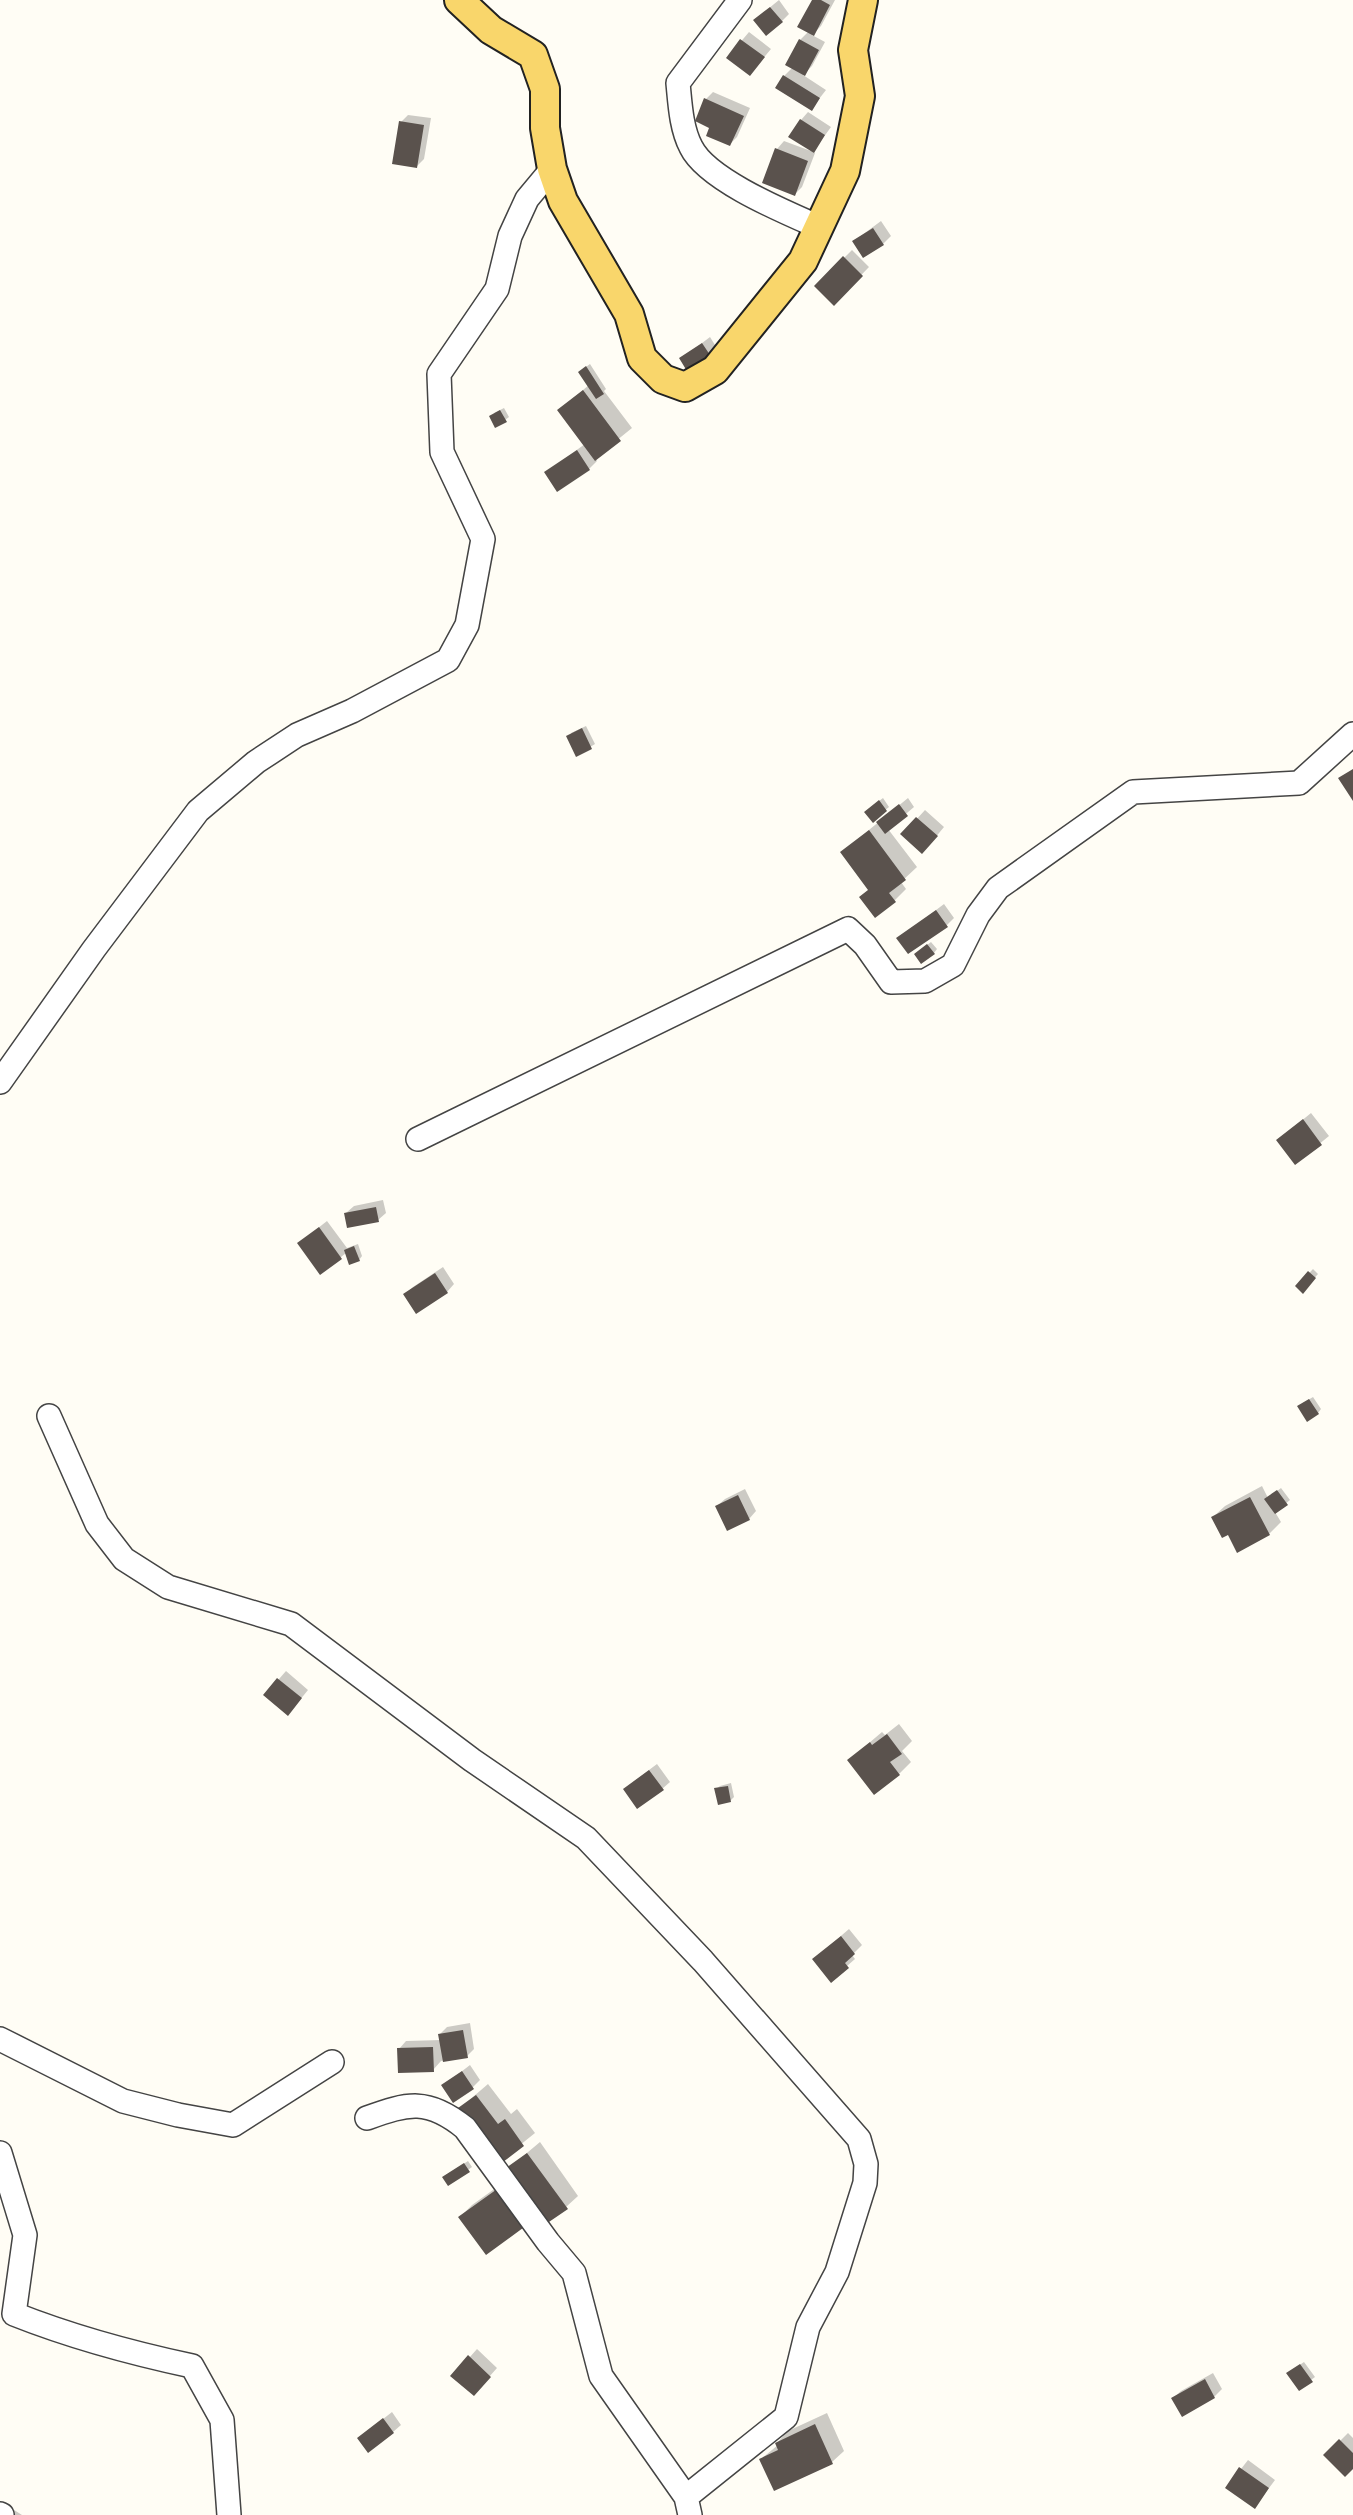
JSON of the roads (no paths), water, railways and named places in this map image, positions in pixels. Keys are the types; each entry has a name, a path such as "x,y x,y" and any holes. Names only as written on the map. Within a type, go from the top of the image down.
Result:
{"main road":[{"path":"459,0 491,30 533,55 545,89 545,128 552,169 563,201 629,314 642,358 663,379 685,387 715,370 803,261 845,171 860,96 853,50 863,0"}],"street":[{"path":"740,0 678,83 681,110 691,148 709,168 755,197 819,227"},
{"path":"0,1082 94,949 198,811 256,762 297,735 352,711 448,660 467,625 483,538 442,452 439,374 497,289 510,236 527,199 552,169"},
{"path":"418,1139 848,929 865,945 891,982 925,981 953,965 978,915 998,888 1133,792 1300,783 1353,734"},
{"path":"49,1416 97,1524 124,1559 168,1587 291,1624 472,1760 586,1838 704,1961 859,2139 866,2164 865,2183 837,2272 808,2327 786,2417 688,2506 601,2376 574,2273 465,2128 450,2116 425,2106 398,2106 367,2118"},
{"path":"0,2039 123,2101 233,2125 332,2062"},
{"path":"0,2153 25,2235 14,2314 54,2330 191,2366 222,2420 229,2515"}]}
